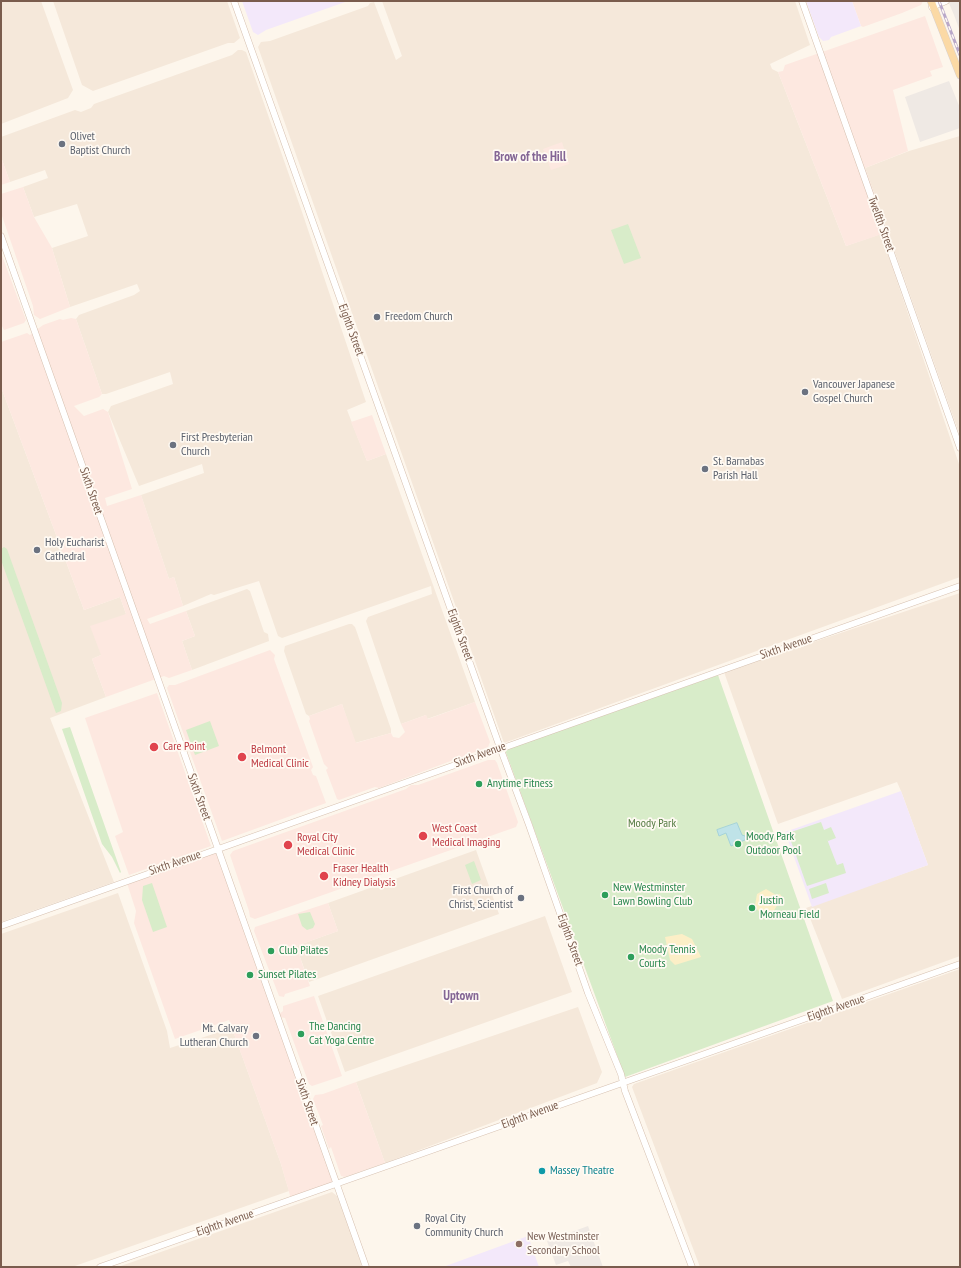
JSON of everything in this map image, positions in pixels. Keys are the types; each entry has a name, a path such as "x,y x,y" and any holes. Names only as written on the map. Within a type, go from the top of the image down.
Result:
{"main road":[{"path":"931,4 960,75"}],"street":[{"name":"Eighth Street","path":"234,1 588,993 621,1074 622,1082 692,1267"},
{"name":"Twelfth Street","path":"802,1 960,448"},
{"path":"931,4 946,1"},
{"name":"Sixth Street","path":"1,236 366,1267"},
{"name":"Sixth Avenue","path":"1,926 960,586"},
{"name":"Eighth Avenue","path":"100,1267 960,964"}],"shaded area":[{"path":"1,1 41,1 73,90 68,98 1,124"},
{"path":"53,1 227,1 240,38 234,43 228,43 93,91 82,85"},
{"path":"242,1 348,1 266,30 258,35 253,32"},
{"path":"382,1 795,1 810,45 770,64 772,69 778,72 846,246 881,234 960,467 960,577 504,743 258,47 261,42 270,41 368,6 370,3 374,2 396,60 402,56"},
{"path":"806,1 852,1 861,26 831,37 829,40 823,41 819,37"},
{"path":"852,1 923,1 921,5 863,27 861,26"},
{"path":"948,1 960,1 960,31 954,15"},
{"path":"925,16 943,67 930,71 932,76 893,90 908,151 865,168 888,232 846,246 778,72 783,71 785,65"},
{"path":"238,50 246,52 366,402 347,410 367,461 386,454 475,702 427,719 426,715 401,724 366,621 368,617 432,594 431,586 282,638 278,636 259,581 214,595 211,594 183,606 174,577 169,579 141,495 204,473 202,464 139,486 108,412 111,406 173,384 170,372 106,394 102,394 76,319 79,315 134,295 140,291 137,284 70,307 52,248 88,236 77,204 34,217 23,187 48,178 45,170 10,182 1,157 1,137 75,110 81,112 91,108 94,104 232,55"},
{"path":"949,81 960,108 960,128 920,142 905,97"},
{"path":"960,136 959,433 865,168 909,151"},
{"path":"562,142 569,164 551,170 543,149"},
{"path":"1,157 10,182 1,185"},
{"path":"23,187 34,217 52,248 70,307 40,319 34,315 33,306 1,213 1,194"},
{"path":"1,253 26,320 24,323 4,330 1,324"},
{"path":"71,318 76,319 102,394 99,397 74,406 84,416 103,409 108,412 132,489 105,498 107,506 141,495 169,579 174,577 183,606 147,619 150,624 186,611 195,636 182,641 192,670 169,678 164,676 106,697 92,659 101,655 90,626 126,614 120,597 84,610 1,387 1,342 27,333 30,335 43,325 60,319 63,320"},
{"path":"1,387 84,610 120,597 126,614 101,655 92,659 106,697 50,718 114,882 1,922"},
{"path":"372,415 386,454 367,461 351,422"},
{"path":"247,589 250,591 264,632 268,634 269,641 192,670 182,641 195,636 186,611"},
{"path":"960,593 960,956 842,999 806,908 928,865 897,782 778,824 724,672"},
{"path":"352,624 355,627 391,729 391,733 355,743 342,704 309,716 306,714 284,651 285,646"},
{"path":"270,650 275,655 274,659 313,767 311,770 313,775 316,776 326,803 222,841 167,688 169,685 175,685"},
{"path":"157,693 211,846 129,875 115,836 123,832 85,718"},
{"path":"475,702 490,742 488,747 379,788 375,787 339,800 337,799 326,770 328,768 324,764 309,721 309,716 342,704 356,743 391,733 393,737 399,738 405,732 401,724 426,715 428,719"},
{"path":"488,760 495,760 497,763 518,822 516,827 255,919 250,917 230,855 233,851 406,789 411,785 418,785"},
{"path":"901,791 928,865 812,907 785,832"},
{"path":"218,848 336,1184 291,1199 281,1164 229,1020 175,1039 134,923 136,911 126,880"},
{"path":"476,850 499,914 309,982 296,946 338,931 328,903"},
{"path":"118,893 167,1031 170,1048 232,1028 281,1164 289,1191 72,1267 1,1267 1,934"},
{"path":"328,903 338,931 296,946 310,986 285,994 284,997 279,996 254,931 255,927"},
{"path":"545,916 572,992 345,1072 318,996"},
{"path":"960,969 960,1267 700,1267 632,1087 634,1084"},
{"path":"314,996 342,1076 312,1086 309,1084 285,1018 280,1017 279,1014 283,1011 283,1006"},
{"path":"578,1007 602,1072 597,1083 385,1163 356,1082"},
{"path":"356,1082 385,1163 345,1177 341,1176 331,1147 329,1149 321,1126 323,1125 313,1099 315,1095 323,1094"},
{"path":"332,1192 337,1196 350,1229 361,1260 361,1267 118,1267"},
{"path":"588,1226 603,1267 571,1267 568,1261 556,1265 547,1241"},
{"name":"New Westminster Secondary School","path":"528,1236 539,1267 443,1267"}],"green space":[{"path":"628,224 641,258 624,264 611,230"},
{"path":"4,547 7,549 62,703 61,711 56,713 1,560 1,549"},
{"name":"Moody Park","path":"718,675 833,1001 625,1077 505,750"},
{"path":"210,721 219,746 195,755 186,730"},
{"path":"70,727 121,872 120,873 112,857 102,844 62,729"},
{"path":"821,822 824,830 831,827 836,838 828,841 827,839 837,865 843,863 846,873 807,886 788,833"},
{"path":"474,861 481,880 472,884 465,865"},
{"path":"152,883 167,927 153,932 142,900 143,886"},
{"path":"826,883 829,893 812,899 809,889"},
{"path":"310,912 315,924 313,928 307,930 302,926 298,914"}],"sand":[{"path":"766,889 776,895 780,894 782,897 772,914 766,915 758,910 755,905 757,894"},
{"path":"682,934 692,939 701,957 675,965 670,960 665,937"}],"water":[{"path":"737,823 742,835 747,839 731,846 726,833 719,836 717,830"}],"railway":[{"path":"939,1 960,55"}],"place":[{"name":"Olivet Baptist Church","path":"62,144"},
{"name":"Freedom Church","path":"377,317"},
{"name":"Vancouver Japanese Gospel Church","path":"805,392"},
{"name":"First Presbyterian Church","path":"173,445"},
{"name":"St. Barnabas Parish Hall","path":"705,469"},
{"name":"Holy Eucharist Cathedral","path":"37,550"},
{"name":"Care Point","path":"154,747"},
{"name":"Belmont Medical Clinic","path":"242,757"},
{"name":"Anytime Fitness","path":"479,784"},
{"name":"West Coast Medical Imaging","path":"423,836"},
{"name":"Moody Park Outdoor Pool","path":"738,844"},
{"name":"Royal City Medical Clinic","path":"288,845"},
{"name":"Fraser Health Kidney Dialysis","path":"324,876"},
{"name":"New Westminster Lawn Bowling Club","path":"605,895"},
{"name":"First Church of Christ, Scientist","path":"521,898"},
{"name":"Justin Morneau Field","path":"752,908"},
{"name":"Club Pilates","path":"271,951"},
{"name":"Moody Tennis Courts","path":"631,957"},
{"name":"Sunset Pilates","path":"250,975"},
{"name":"The Dancing Cat Yoga Centre","path":"301,1034"},
{"name":"Mt. Calvary Lutheran Church","path":"256,1036"},
{"name":"Massey Theatre","path":"542,1171"},
{"name":"Royal City Community Church","path":"417,1226"},
{"name":"New Westminster Secondary School","path":"519,1244"}],"district":[{"name":"Brow of the Hill","path":"530,157"},
{"name":"Uptown","path":"461,996"}]}
